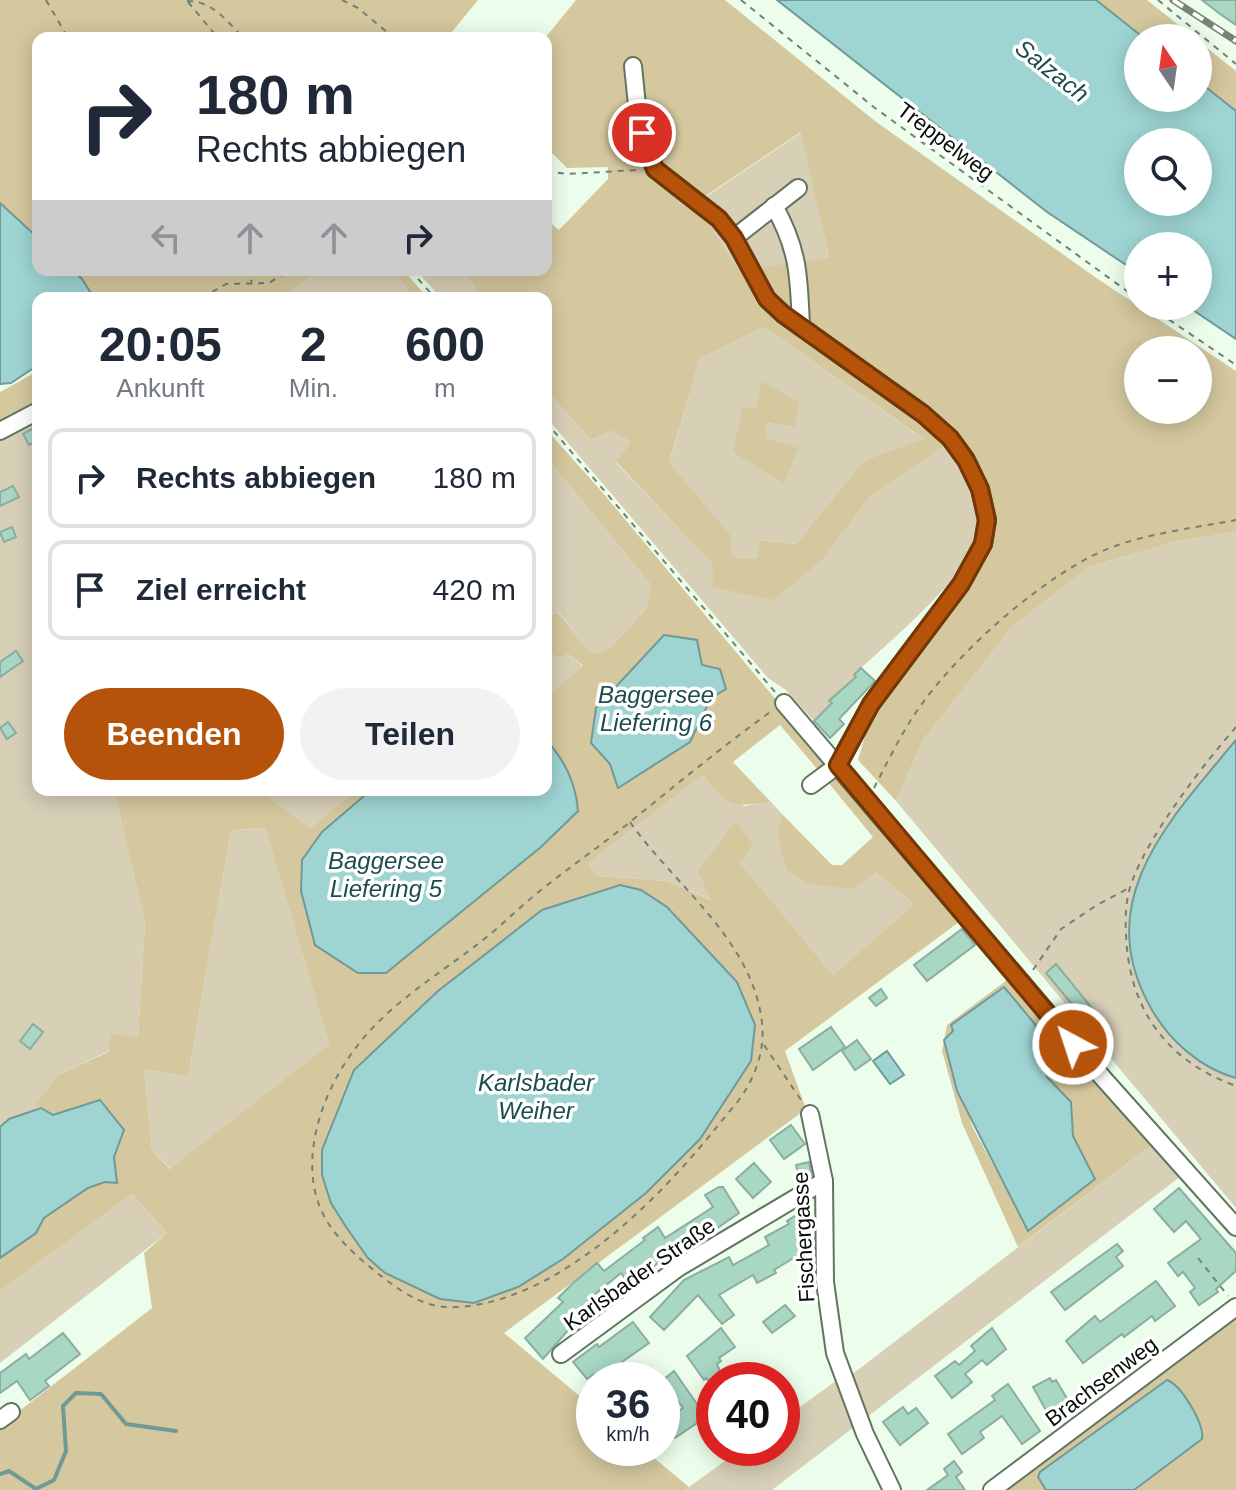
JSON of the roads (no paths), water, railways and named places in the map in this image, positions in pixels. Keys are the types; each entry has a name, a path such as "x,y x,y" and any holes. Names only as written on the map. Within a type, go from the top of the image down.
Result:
{"street":[{"path":"633,66 638,115 655,169 719,219 734,238 767,299 923,414 950,438 966,460 980,489 987,520 983,544 961,584 871,704 838,765 811,785"},
{"path":"734,238 798,188"},
{"path":"774,206 786,228 798,266 801,327"},
{"path":"0,431 32,414"},
{"path":"784,703 1022,985 1236,1227"},
{"name":"Fischergasse","path":"810,1114 824,1181 825,1282 835,1353 865,1434 892,1490"},
{"name":"Karlsbader Straße","path":"561,1354 678,1268 824,1181"},
{"name":"Brachsenweg","path":"992,1490 1236,1307"}],"water":[{"name":"Salzach","path":"777,0 1096,0 1126,24 1124,112 1212,112 1212,92 1236,111 1236,339 1208,320 1212,320 1212,232 1124,232 1124,264 1047,212"},
{"path":"0,203 32,232 32,276 79,276 90,292 32,292 32,369 11,383 0,384"},
{"name":"Baggersee Liefering 6","path":"664,635 697,640 702,665 720,669 726,689 711,698 690,742 618,788 610,764 591,743 596,708"},
{"path":"1236,740 1236,1078 1210,1068 1187,1052 1159,1021 1135,970 1129,933 1133,898 1145,864 1163,832"},
{"name":"Baggersee Liefering 5","path":"552,747 568,773 578,811 541,847 386,973 358,973 315,945 301,891 302,860 322,832 364,796 552,796"},
{"name":"Karlsbader Weiher","path":"620,885 641,890 667,907 737,982 755,1025 751,1061 700,1139 646,1193 563,1259 518,1287 474,1303 440,1299 385,1273 368,1258 346,1227 331,1203 322,1175 322,1150 354,1070 438,991 542,910"},
{"path":"1004,987 1044,1035 1047,1077 1071,1102 1073,1136 1095,1179 1028,1231 957,1091 944,1040 953,1031 951,1025"},
{"path":"887,1051 904,1075 890,1084 873,1061"},
{"path":"100,1100 124,1130 114,1157 117,1183 105,1182 88,1188 44,1218 36,1233 0,1258 0,1127 9,1119 41,1108 53,1115"},
{"path":"1167,1380 1179,1389 1191,1406 1200,1424 1202,1439 1134,1490 1046,1490 1038,1477 1040,1472"}],"waterway":[{"path":"0,1474 9,1471 36,1489 54,1480 66,1451 63,1406 76,1393 101,1394 126,1424 176,1431"}],"railway":[{"path":"1173,0 1236,41"}]}
